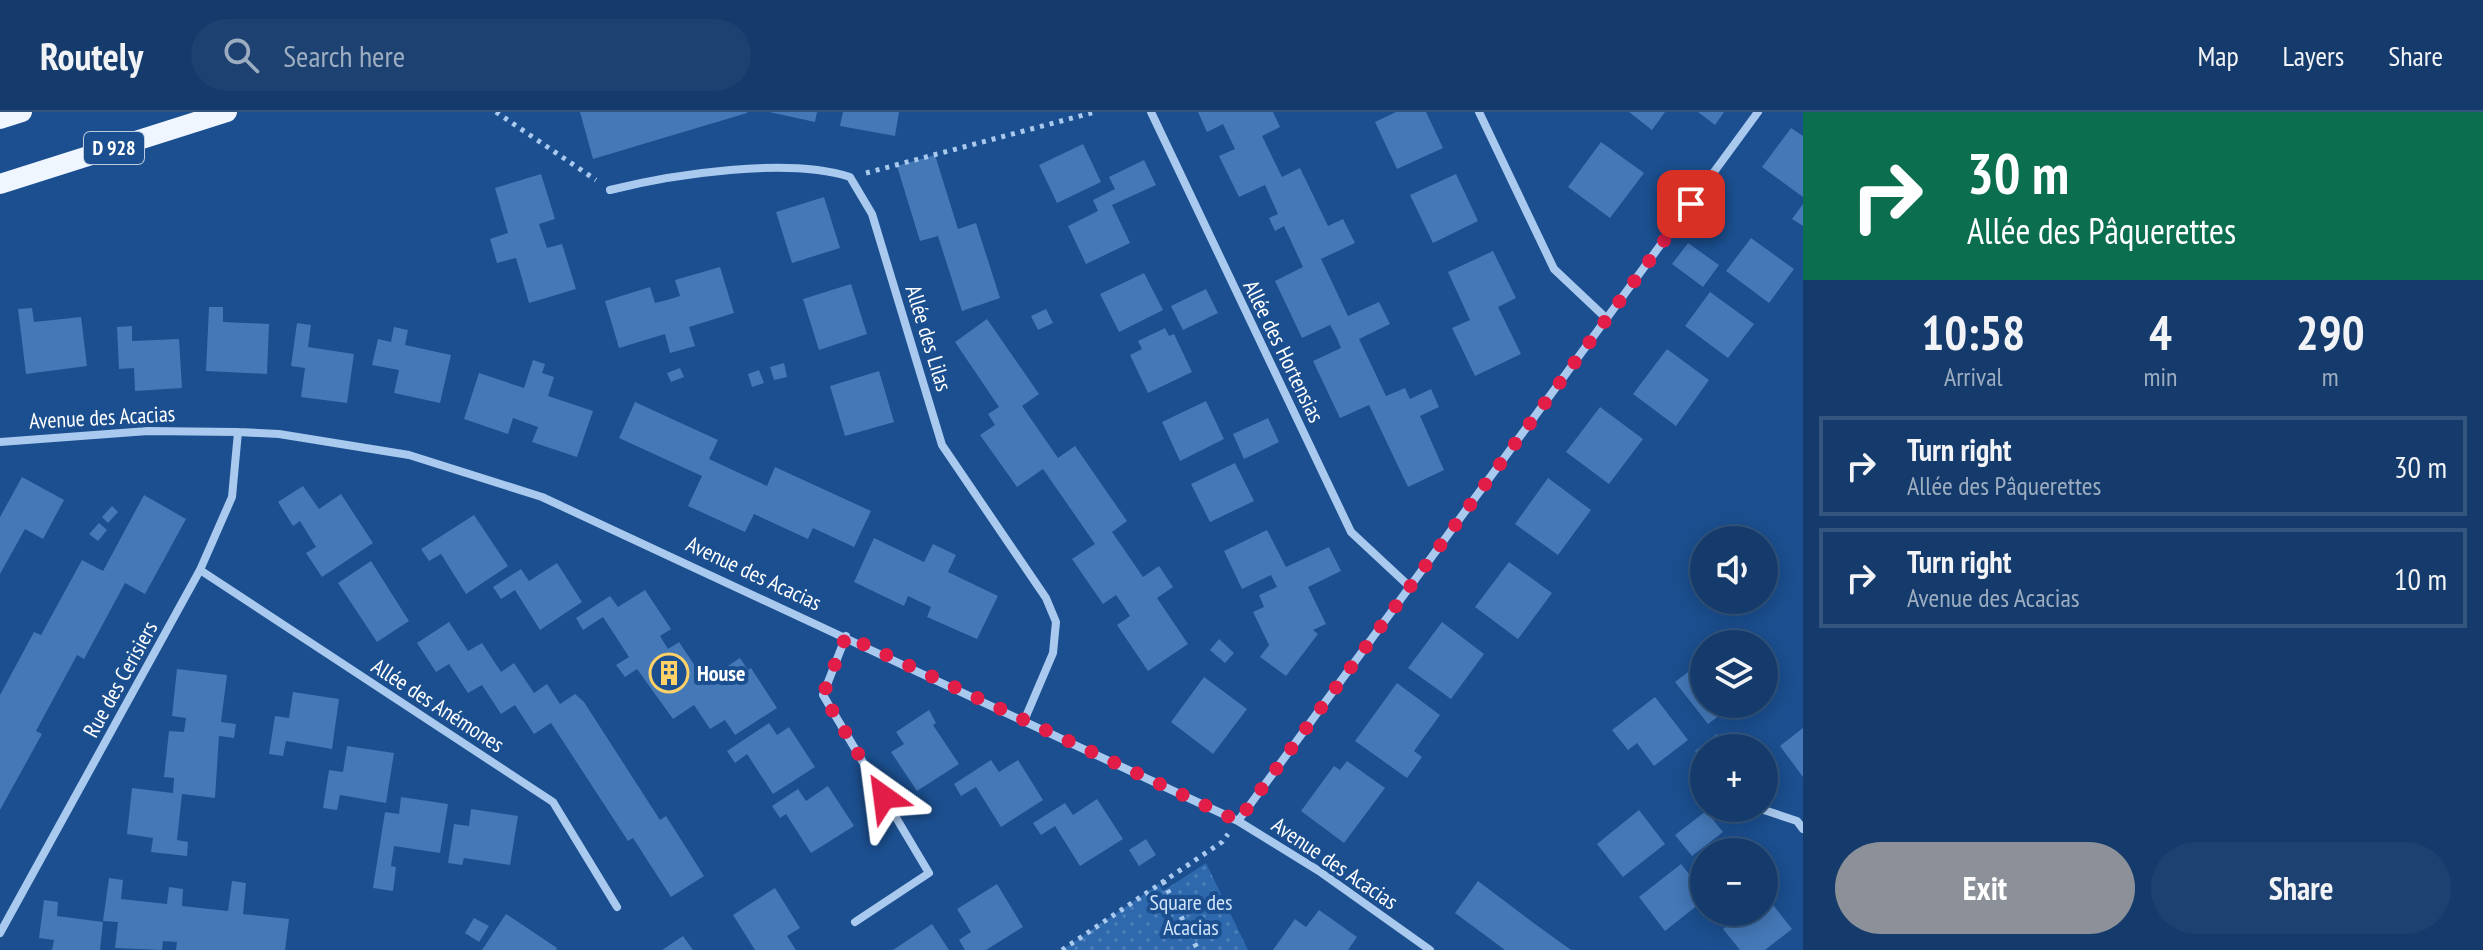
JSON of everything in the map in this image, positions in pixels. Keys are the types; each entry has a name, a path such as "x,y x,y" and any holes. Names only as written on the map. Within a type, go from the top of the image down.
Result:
{"main road":[{"path":"0,119 22,112"},
{"name":"D 928","path":"0,184 227,112"}],"street":[{"name":"Allée des Hortensias","path":"1151,112 1351,532 1410,587"},
{"path":"1479,112 1554,269 1607,319"},
{"path":"1238,821 1758,112"},
{"path":"610,190 672,174 821,168 850,177"},
{"name":"Allée des Lilas","path":"850,177 872,214 942,445 1046,598 1056,622 1053,653 1024,721"},
{"name":"Avenue des Acacias","path":"0,442 148,431 279,434 409,455 542,497 1238,821 1319,871 1430,950"},
{"name":"Rue des Cerisiers","path":"0,933 200,570 232,497 238,432"},
{"name":"Allée des Anémones","path":"200,570 553,802 617,907"},
{"path":"846,636 823,695 929,873 855,922"},
{"path":"1778,815 1797,821 1803,829"}],"path":[{"path":"496,112 610,190"},
{"path":"850,177 1095,112"},
{"path":"1062,950 1222,842 1238,821"},
{"path":"1163,881 1198,950"}],"green space":[{"name":"Square des Acacias","path":"1206,863 1248,950 1062,950 1159,884 1163,891"}],"building":[{"path":"580,112 747,112 747,113 593,159"},
{"path":"769,112 817,112 815,122"},
{"path":"843,112 899,112 895,136 840,126"},
{"path":"1198,112 1273,112 1280,127 1262,136 1282,177 1300,168 1328,226 1343,219 1355,243 1321,259 1348,316 1379,302 1390,324 1359,339 1386,396 1405,388 1410,399 1431,389 1439,407 1420,416 1444,470 1408,487 1369,405 1340,418 1313,361 1341,348 1336,336 1330,325 1302,338 1275,281 1303,267 1284,226 1275,231 1269,218 1278,214 1265,185 1239,197 1219,156 1235,149 1223,124 1207,132"},
{"path":"1396,112 1426,112 1443,148 1397,169 1375,122"},
{"path":"1629,112 1665,112 1652,130"},
{"path":"1698,112 1724,112 1715,125"},
{"path":"1791,128 1803,136 1803,197 1762,167"},
{"path":"1601,142 1644,173 1610,218 1568,187"},
{"path":"1083,144 1101,182 1057,203 1039,165"},
{"path":"935,155 958,229 976,223 1000,298 962,311 938,236 920,241 897,166"},
{"path":"1144,160 1156,185 1112,205 1130,243 1086,264 1068,226 1098,211 1093,200 1115,189 1109,177"},
{"path":"541,174 555,219 539,224 547,248 562,244 576,289 529,303 516,258 497,263 490,239 508,233 495,188"},
{"path":"1456,174 1478,221 1433,243 1410,195"},
{"path":"824,197 840,248 792,263 776,212"},
{"path":"1803,204 1803,226 1792,219"},
{"path":"1751,238 1794,269 1769,303 1726,271"},
{"path":"1688,243 1719,265 1703,287 1672,264"},
{"path":"1493,251 1516,298 1498,307 1521,354 1475,376 1452,328 1470,320 1448,272"},
{"path":"720,267 734,313 689,327 695,346 670,353 665,334 619,348 605,301 650,287 655,303 667,300 680,296 675,280"},
{"path":"1144,273 1163,310 1119,332 1100,294"},
{"path":"851,284 867,334 819,350 803,299"},
{"path":"1206,289 1218,313 1183,330 1171,306"},
{"path":"1710,292 1754,324 1728,358 1685,326"},
{"path":"209,307 223,307 223,322 269,324 267,374 206,371"},
{"path":"32,308 34,322 81,317 87,366 26,374 18,309"},
{"path":"1046,309 1053,323 1038,330 1031,316"},
{"path":"987,319 1039,394 1022,406 1058,458 1075,446 1127,521 1112,532 1143,577 1159,566 1173,587 1157,598 1188,644 1148,671 1117,625 1130,616 1123,605 1116,595 1103,604 1072,559 1095,544 1043,469 1017,487 980,435 995,425 988,414 999,407 955,342"},
{"path":"297,323 311,325 308,347 354,354 347,403 301,397 305,368 291,366"},
{"path":"132,326 132,341 179,339 182,388 135,391 134,368 119,369 117,327"},
{"path":"394,327 408,330 405,345 451,355 440,403 394,393 399,370 372,365 378,339 391,342"},
{"path":"1165,328 1169,336 1174,334 1192,372 1148,393 1130,355 1142,349 1138,341"},
{"path":"1667,349 1709,380 1676,426 1633,394"},
{"path":"533,360 545,364 542,373 554,377 548,396 593,411 577,457 532,442 538,427 513,418 508,434 464,419 479,373 524,388"},
{"path":"784,363 787,377 774,380 770,367"},
{"path":"680,368 684,377 671,382 667,373"},
{"path":"759,370 764,383 752,387 748,374"},
{"path":"879,371 894,422 845,436 830,386"},
{"path":"1206,401 1224,439 1180,461 1162,422"},
{"path":"635,402 718,440 709,459 767,486 775,467 871,511 854,547 813,528 808,539 754,514 745,532 688,506 702,476 619,438"},
{"path":"1600,407 1643,439 1609,484 1566,452"},
{"path":"1268,418 1279,442 1244,459 1233,434"},
{"path":"1235,463 1254,501 1210,522 1191,484"},
{"path":"22,477 64,500 43,539 25,529 0,574 0,517"},
{"path":"1548,478 1591,510 1558,555 1515,524"},
{"path":"303,486 319,509 341,494 373,543 322,577 306,553 316,547 300,521 293,526 278,502"},
{"path":"144,495 186,519 145,594 125,583 84,659 77,655 36,731 42,734 0,810 0,695 34,632 41,635 82,560 103,571"},
{"path":"112,506 118,512 108,523 102,517"},
{"path":"474,515 508,566 466,594 441,554 429,561 421,549"},
{"path":"99,523 107,530 98,541 89,534"},
{"path":"1267,530 1286,567 1329,547 1341,571 1308,587 1326,624 1313,630 1318,634 1286,676 1260,657 1269,645 1253,612 1264,607 1259,595 1277,587 1271,575 1242,589 1224,551"},
{"path":"874,538 924,562 933,544 956,555 948,572 998,596 977,639 927,617 931,607 908,596 904,606 854,582"},
{"path":"371,561 409,621 377,642 338,583"},
{"path":"1509,562 1552,593 1518,639 1475,607"},
{"path":"557,563 582,602 540,630 515,590 501,599 493,587 521,569 529,581"},
{"path":"645,590 671,629 660,636 668,649 679,642 705,681 740,658 748,670 751,668 777,708 735,735 725,720 710,729 694,705 673,719 637,669 625,677 616,665 629,657 603,617 583,630 576,618 610,596 618,607"},
{"path":"449,622 468,651 482,643 501,672 514,663 534,693 547,684 560,704 575,694 584,702 660,820 666,816 704,876 671,897 633,838 628,841 551,723 534,734 515,705 501,714 482,685 468,693 449,664 436,672 417,643"},
{"path":"1442,622 1484,654 1451,699 1408,668"},
{"path":"1219,639 1234,653 1225,663 1210,650"},
{"path":"177,669 227,675 221,722 236,724 234,738 219,736 215,798 182,794 177,840 188,842 187,856 151,852 153,838 127,834 132,788 173,793 174,778 164,777 169,731 184,732 186,718 172,716"},
{"path":"1690,671 1690,701 1675,682"},
{"path":"1204,677 1247,709 1213,754 1171,722"},
{"path":"1397,683 1440,715 1414,751 1422,757 1407,778 1355,741"},
{"path":"293,692 339,699 332,749 286,741 283,756 269,754 275,716 289,718"},
{"path":"1655,697 1688,740 1654,766 1637,743 1628,750 1612,730"},
{"path":"929,710 936,723 933,725 959,764 917,791 891,752 904,744 896,732"},
{"path":"769,723 777,735 789,727 815,767 773,794 747,754 735,763 727,751"},
{"path":"1803,728 1803,777 1780,746"},
{"path":"347,746 394,753 386,803 340,795 337,810 323,808 329,770 343,772"},
{"path":"991,760 999,772 1018,760 1043,800 1001,827 976,787 961,796 954,784"},
{"path":"1347,761 1385,788 1344,843 1301,811 1334,766 1340,770"},
{"path":"828,786 854,826 811,853 786,814 780,818 772,806 798,789 806,801"},
{"path":"401,797 448,804 440,853 394,846 391,866 396,867 393,891 373,888 385,812 399,814"},
{"path":"1097,799 1123,839 1080,866 1055,826 1041,835 1033,823 1065,803 1073,815"},
{"path":"471,809 518,816 510,865 464,858 462,865 448,863 454,824 469,826"},
{"path":"1639,810 1665,844 1623,877 1597,844"},
{"path":"1692,822 1715,822 1723,832 1715,838 1690,838 1690,854 1675,835"},
{"path":"1146,839 1156,855 1139,866 1129,850"},
{"path":"1681,864 1690,875 1690,911 1665,931 1639,897"},
{"path":"109,878 123,880 121,899 167,904 169,887 183,889 182,906 228,911 232,881 246,883 243,914 289,919 285,950 176,950 177,942 163,941 162,950 115,948 118,922 103,921"},
{"path":"1478,881 1571,950 1505,950 1455,913"},
{"path":"997,884 1023,927 986,950 965,950 959,940 971,932 957,909"},
{"path":"775,888 800,928 787,936 796,950 755,950 733,915"},
{"path":"44,900 58,902 57,916 103,922 100,950 52,950 54,940 39,938"},
{"path":"1319,910 1357,937 1348,950 1273,950 1295,919 1306,927"},
{"path":"1778,911 1792,929 1765,950 1740,950 1723,929 1727,926 1778,926"},
{"path":"506,914 557,948 556,950 482,950"},
{"path":"474,918 489,926 479,942 465,933"},
{"path":"932,924 949,950 893,950"},
{"path":"683,936 693,950 662,950"}],"place":[{"name":"House","path":"669,673"}],"route":[{"path":"884,797 823,695 846,636 1238,821 1691,204"}]}
